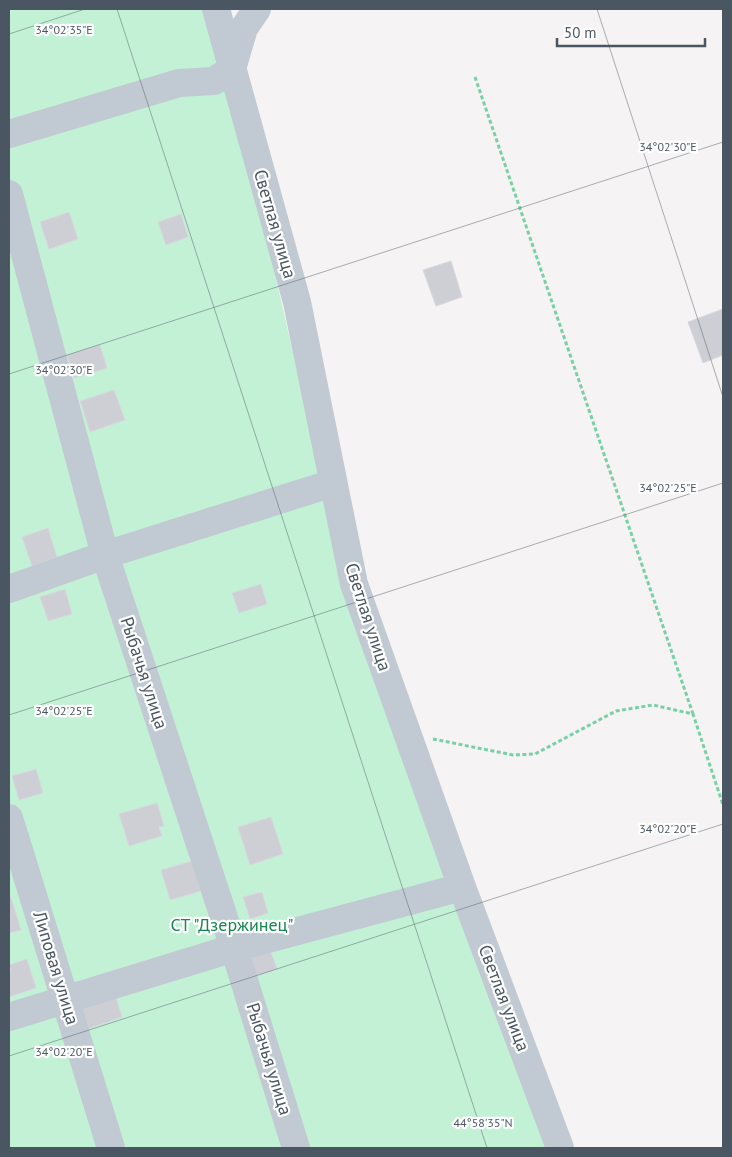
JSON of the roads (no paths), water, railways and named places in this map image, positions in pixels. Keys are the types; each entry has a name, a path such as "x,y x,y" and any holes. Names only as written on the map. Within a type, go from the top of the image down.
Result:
{"street":[{"name":"Светлая улица","path":"216,9 297,302 354,584 462,887 560,1148"},
{"path":"9,134 178,82 214,81 232,70 244,28 257,9"},
{"name":"Рыбачья улица","path":"9,194 105,555 234,948 296,1148"},
{"path":"9,589 105,555 333,483"},
{"name":"Липовая улица","path":"9,818 111,1148"},
{"path":"9,1018 234,948 462,887"}],"park label":[{"name":"СТ \"Дзержинец\"","path":"232,925"}]}
